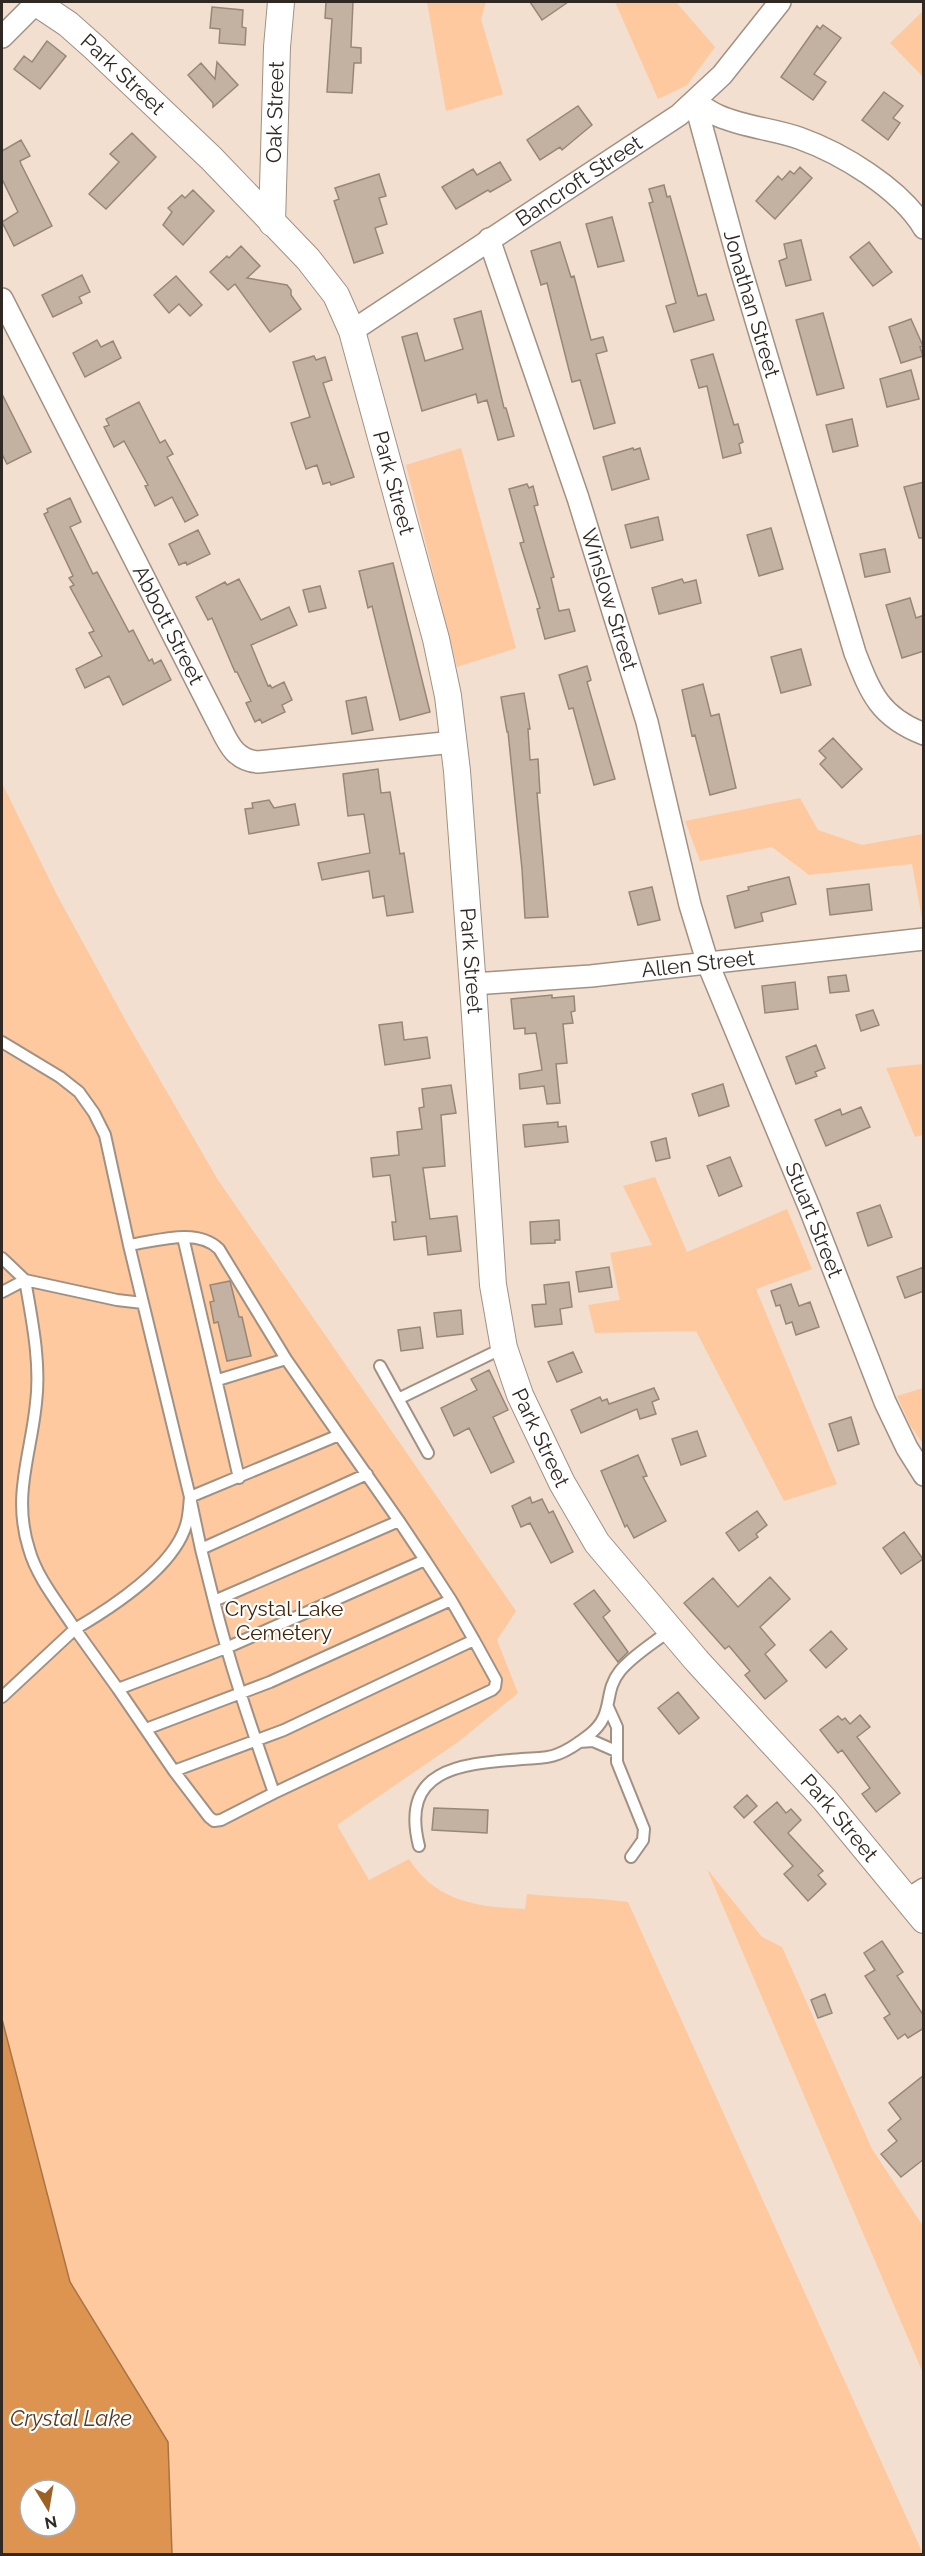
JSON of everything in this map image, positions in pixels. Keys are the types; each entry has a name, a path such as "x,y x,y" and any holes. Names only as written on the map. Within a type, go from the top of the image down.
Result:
{"street":[{"name":"Park Street","path":"36,2 68,24 95,48 211,158 313,264 327,281 343,309 362,359 436,639 448,696 454,742 473,984 493,1285 504,1348 520,1395 562,1483 584,1523 605,1554 670,1630 825,1800 915,1894 924,1920"},
{"path":"2,37 36,2"},
{"name":"Oak Street","path":"272,223 277,47 281,2"},
{"name":"Bancroft Street","path":"352,331 679,115 722,75 780,2"},
{"path":"695,102 718,116 799,138 839,157 893,192 908,206 924,228"},
{"name":"Jonathan Street","path":"695,102 739,262 855,653 869,689 878,704 892,717 924,734"},
{"name":"Winslow Street","path":"489,239 578,498 647,722 690,905 708,964"},
{"name":"Abbott Street","path":"2,299 216,719 238,756 246,761 258,762 454,742"},
{"name":"Allen Street","path":"473,984 591,976 924,939"},
{"name":"Stuart Street","path":"708,964 810,1209 885,1402 907,1448 924,1475"}],"lane":[{"path":"2,1042 60,1077 79,1092 94,1113 105,1135 129,1245 226,1648 239,1694 274,1793"},
{"path":"24,1280 37,1366 36,1403 22,1476 25,1531 29,1550 37,1569 75,1629 174,1771 209,1817 214,1821 221,1820 492,1690 496,1680 451,1600 367,1474 286,1359 219,1249 205,1239 194,1236 129,1245"},
{"path":"183,1237 239,1478"},
{"path":"2,1258 24,1280 117,1300 143,1303"},
{"path":"2,1292 24,1280"},
{"path":"398,1399 504,1348"},
{"path":"218,1380 286,1359"},
{"path":"380,1366 428,1453"},
{"path":"190,1497 339,1435"},
{"path":"201,1549 367,1474"},
{"path":"2,1697 75,1629 127,1596 172,1553 186,1526 190,1497"},
{"path":"214,1601 399,1521"},
{"path":"118,1689 226,1648 425,1560"},
{"path":"146,1729 270,1682 451,1600"},
{"path":"419,1846 415,1828 416,1810 422,1790 435,1777 453,1768 477,1763 558,1755 579,1742 601,1725 608,1707 611,1688 621,1671 670,1630"},
{"path":"174,1771 256,1742 339,1706 474,1640"},
{"path":"608,1707 616,1727 617,1762 644,1829 643,1840 631,1857"},
{"path":"579,1742 593,1741 616,1751"}],"green space":[{"path":"427,2 486,2 481,19 503,94 446,111"},
{"path":"615,2 676,2 715,47 687,85 658,99"},
{"path":"923,11 923,77 890,43"},
{"path":"461,448 516,648 457,667 406,465"},
{"name":"Crystal Lake Cemetery","path":"2,783 57,895 127,1023 218,1180 516,1611 497,1640 518,1693 458,1742 337,1825 369,1880 409,1859 432,1885 445,1893 475,1904 525,1909 527,1894 628,1902 923,2554 172,2554 168,2442 70,2283 2,2020"},
{"path":"800,798 818,830 862,845 923,834 923,924 912,864 809,875 772,847 700,861 685,821"},
{"path":"923,1064 923,1135 915,1137 886,1068"},
{"path":"655,1177 687,1252 787,1209 812,1269 756,1289 837,1484 784,1501 696,1331 595,1333 588,1305 620,1300 610,1253 652,1245 623,1186"},
{"path":"924,1388 923,1444 910,1425 897,1396"},
{"path":"707,1869 762,1937 782,1947 872,2149 923,2226 923,2373"}],"water":[{"name":"Crystal Lake","path":"2,2019 70,2282 168,2442 172,2554 2,2554"}],"building":[{"path":"326,2 353,2 351,47 361,48 361,63 354,63 352,93 327,92 332,19 325,18"},
{"path":"530,2 568,2 542,20"},
{"path":"212,7 243,10 242,27 246,28 245,45 219,43 220,29 210,28"},
{"path":"823,25 841,38 814,74 826,82 813,100 781,77 817,26 820,29"},
{"path":"47,41 66,56 40,89 14,69 24,56 32,62"},
{"path":"217,62 238,85 213,107 213,103 188,75 201,63 215,79"},
{"path":"884,92 903,106 893,118 900,123 888,140 862,120"},
{"path":"578,106 592,125 562,150 560,147 540,160 527,140"},
{"path":"132,133 156,157 106,209 89,194 119,162 110,154"},
{"path":"21,140 30,156 20,161 21,164 52,226 14,246 2,222 18,212 2,179 2,151"},
{"path":"500,162 511,180 490,192 488,190 456,209 442,187 473,169 477,175"},
{"path":"800,167 812,178 775,219 756,201 778,176 782,180 790,171 794,174"},
{"path":"379,174 386,196 379,198 387,224 375,228 383,253 354,263 334,201 339,199 335,188"},
{"path":"664,185 667,197 670,196 698,296 706,294 714,320 674,332 666,306 676,303 649,203 653,202 649,189"},
{"path":"193,190 214,211 183,245 163,225 172,212 168,208 182,195 185,198"},
{"path":"612,217 624,261 598,267 586,224"},
{"path":"801,240 811,280 786,286 779,261 787,258 784,244"},
{"path":"560,242 571,277 574,276 591,340 603,337 607,351 596,354 615,423 594,429 580,380 572,382 547,283 541,285 531,251"},
{"path":"869,242 892,272 873,286 850,257"},
{"path":"241,246 260,266 247,278 287,285 301,309 270,332 235,284 228,290 210,272"},
{"path":"82,275 90,292 79,297 82,303 53,317 42,295"},
{"path":"176,276 202,305 190,316 179,304 169,313 154,295"},
{"path":"481,311 504,408 506,408 514,436 498,440 487,400 478,403 476,394 422,411 402,337 417,333 425,361 463,349 454,319"},
{"path":"823,313 844,388 817,395 796,320"},
{"path":"911,319 923,346 920,347 923,356 901,363 889,327"},
{"path":"97,340 101,347 113,341 121,358 85,377 73,353"},
{"path":"713,354 734,425 738,424 743,442 739,444 741,453 723,458 707,386 699,388 691,360"},
{"path":"314,356 316,360 325,357 332,380 323,383 354,477 331,485 330,482 323,484 317,465 306,469 291,423 310,417 293,362"},
{"path":"911,370 919,399 887,407 880,379"},
{"path":"2,394 31,452 7,464 2,454"},
{"path":"139,402 160,443 165,440 173,454 167,457 198,515 185,522 172,497 155,506 145,486 148,485 124,441 114,447 104,427 109,425 106,419"},
{"path":"852,419 858,446 833,452 826,425"},
{"path":"633,448 634,450 640,448 649,479 612,490 603,457"},
{"path":"924,482 924,538 919,538 904,487"},
{"path":"527,484 529,488 533,486 538,505 534,506 554,577 551,578 559,611 569,609 575,631 545,639 537,609 540,608 520,543 524,542 509,489"},
{"path":"70,498 81,522 70,527 93,574 97,572 129,632 133,630 149,661 152,659 154,664 161,660 171,680 123,705 109,676 85,688 76,669 102,656 89,633 94,631 70,587 74,585 69,578 73,576 44,514 48,512 47,509"},
{"path":"658,517 663,540 631,548 625,525"},
{"path":"771,528 783,569 759,576 747,535"},
{"path":"198,530 210,554 187,565 186,562 179,565 169,544"},
{"path":"885,549 890,572 865,577 860,554"},
{"path":"393,563 430,712 400,720 372,606 368,608 359,571"},
{"path":"239,579 261,620 289,607 297,625 251,645 268,686 272,688 284,682 292,700 282,705 285,712 262,723 260,719 255,722 246,703 251,701 235,672 212,618 208,620 196,597 225,582 227,585"},
{"path":"682,579 684,583 696,580 701,603 659,614 652,588"},
{"path":"320,586 326,608 309,612 303,590"},
{"path":"910,598 916,618 924,615 924,651 902,658 886,605"},
{"path":"801,649 811,685 781,693 771,657"},
{"path":"587,666 591,680 587,682 615,779 594,785 573,708 569,709 559,675"},
{"path":"703,684 711,716 719,714 736,788 710,795 695,735 692,736 682,690"},
{"path":"524,693 530,729 528,729 530,760 538,759 540,793 537,793 548,917 525,918 508,732 501,697"},
{"path":"366,697 373,730 352,734 346,701"},
{"path":"833,738 862,769 842,788 820,764 826,758 819,751"},
{"path":"378,769 381,793 390,792 400,854 404,853 413,912 387,916 384,896 373,898 369,871 322,880 318,863 370,853 364,814 348,816 343,774"},
{"path":"269,800 274,808 295,804 299,825 249,834 245,809 253,808 252,803"},
{"path":"789,877 796,904 761,913 763,921 735,928 727,896 749,890 748,887"},
{"path":"869,884 872,910 830,915 827,889"},
{"path":"652,887 660,920 638,925 629,892"},
{"path":"846,975 849,991 830,993 828,977"},
{"path":"795,982 798,1009 765,1013 762,986"},
{"path":"552,995 552,998 574,996 575,1011 571,1012 573,1023 563,1024 567,1063 556,1064 560,1103 547,1104 544,1086 520,1089 519,1074 542,1070 536,1033 525,1034 525,1028 514,1029 511,999"},
{"path":"873,1010 879,1025 861,1031 856,1015"},
{"path":"402,1022 404,1040 427,1037 430,1058 385,1065 379,1025"},
{"path":"816,1045 825,1068 815,1072 817,1076 796,1084 786,1057"},
{"path":"723,1084 729,1106 699,1116 692,1094"},
{"path":"451,1085 456,1113 441,1115 445,1166 423,1168 430,1219 457,1216 461,1251 428,1255 426,1236 394,1240 392,1222 396,1222 390,1175 373,1177 371,1158 399,1155 397,1132 422,1129 419,1108 424,1107 422,1089"},
{"path":"861,1107 870,1127 826,1146 815,1120 840,1109 842,1115"},
{"path":"558,1122 558,1127 566,1126 568,1142 525,1147 523,1125"},
{"path":"666,1138 670,1158 656,1161 651,1142"},
{"path":"730,1157 742,1186 719,1196 707,1166"},
{"path":"880,1205 892,1237 868,1246 857,1213"},
{"path":"559,1220 560,1240 555,1240 555,1243 531,1244 530,1222"},
{"path":"609,1267 612,1287 579,1292 576,1272"},
{"path":"924,1267 924,1291 905,1298 897,1277"},
{"path":"230,1281 239,1317 242,1317 251,1356 227,1361 218,1322 214,1323 210,1302 214,1301 210,1285"},
{"path":"569,1282 572,1307 560,1309 562,1324 535,1327 532,1305 546,1304 544,1285"},
{"path":"791,1284 799,1306 810,1302 819,1327 796,1335 792,1322 786,1324 780,1305 776,1306 771,1291"},
{"path":"461,1310 463,1334 437,1337 434,1313"},
{"path":"420,1327 423,1348 401,1351 398,1330"},
{"path":"573,1352 582,1372 557,1382 548,1362"},
{"path":"489,1370 508,1410 493,1417 514,1462 491,1473 469,1428 454,1436 441,1408 477,1390 471,1379"},
{"path":"654,1388 659,1399 652,1402 656,1414 640,1419 637,1409 581,1433 571,1410 600,1397 602,1401 607,1399 609,1404"},
{"path":"851,1417 859,1444 838,1451 829,1424"},
{"path":"697,1431 706,1456 681,1465 672,1439"},
{"path":"638,1455 647,1476 643,1477 666,1521 634,1538 627,1525 625,1527 601,1471"},
{"path":"530,1497 532,1503 542,1499 549,1513 553,1511 573,1552 551,1563 530,1523 521,1527 512,1506"},
{"path":"757,1511 767,1525 756,1534 758,1537 739,1551 726,1533"},
{"path":"904,1532 923,1559 901,1574 883,1548"},
{"path":"770,1577 790,1599 760,1627 775,1645 765,1654 787,1681 765,1699 745,1675 750,1671 729,1646 725,1649 684,1603 713,1578 738,1607"},
{"path":"594,1590 610,1611 603,1617 628,1652 618,1662 574,1604"},
{"path":"831,1631 847,1649 826,1668 810,1650"},
{"path":"678,1692 699,1718 679,1734 658,1708"},
{"path":"860,1715 870,1727 857,1737 900,1793 876,1812 862,1794 870,1788 842,1750 838,1753 820,1730 838,1716 842,1720 845,1718 850,1724"},
{"path":"747,1795 757,1806 744,1818 734,1807"},
{"path":"777,1802 786,1813 791,1809 801,1820 788,1833 823,1871 818,1875 826,1884 808,1901 784,1874 793,1866 754,1822"},
{"path":"434,1808 488,1810 487,1833 432,1830"},
{"path":"882,1941 903,1972 897,1976 924,2016 924,2028 908,2038 905,2034 898,2039 884,2018 890,2014 865,1976 875,1970 864,1953"},
{"path":"825,1994 832,2013 818,2018 811,2000"},
{"path":"924,2075 924,2159 901,2177 881,2154 897,2141 888,2130 901,2119 889,2103"}]}
